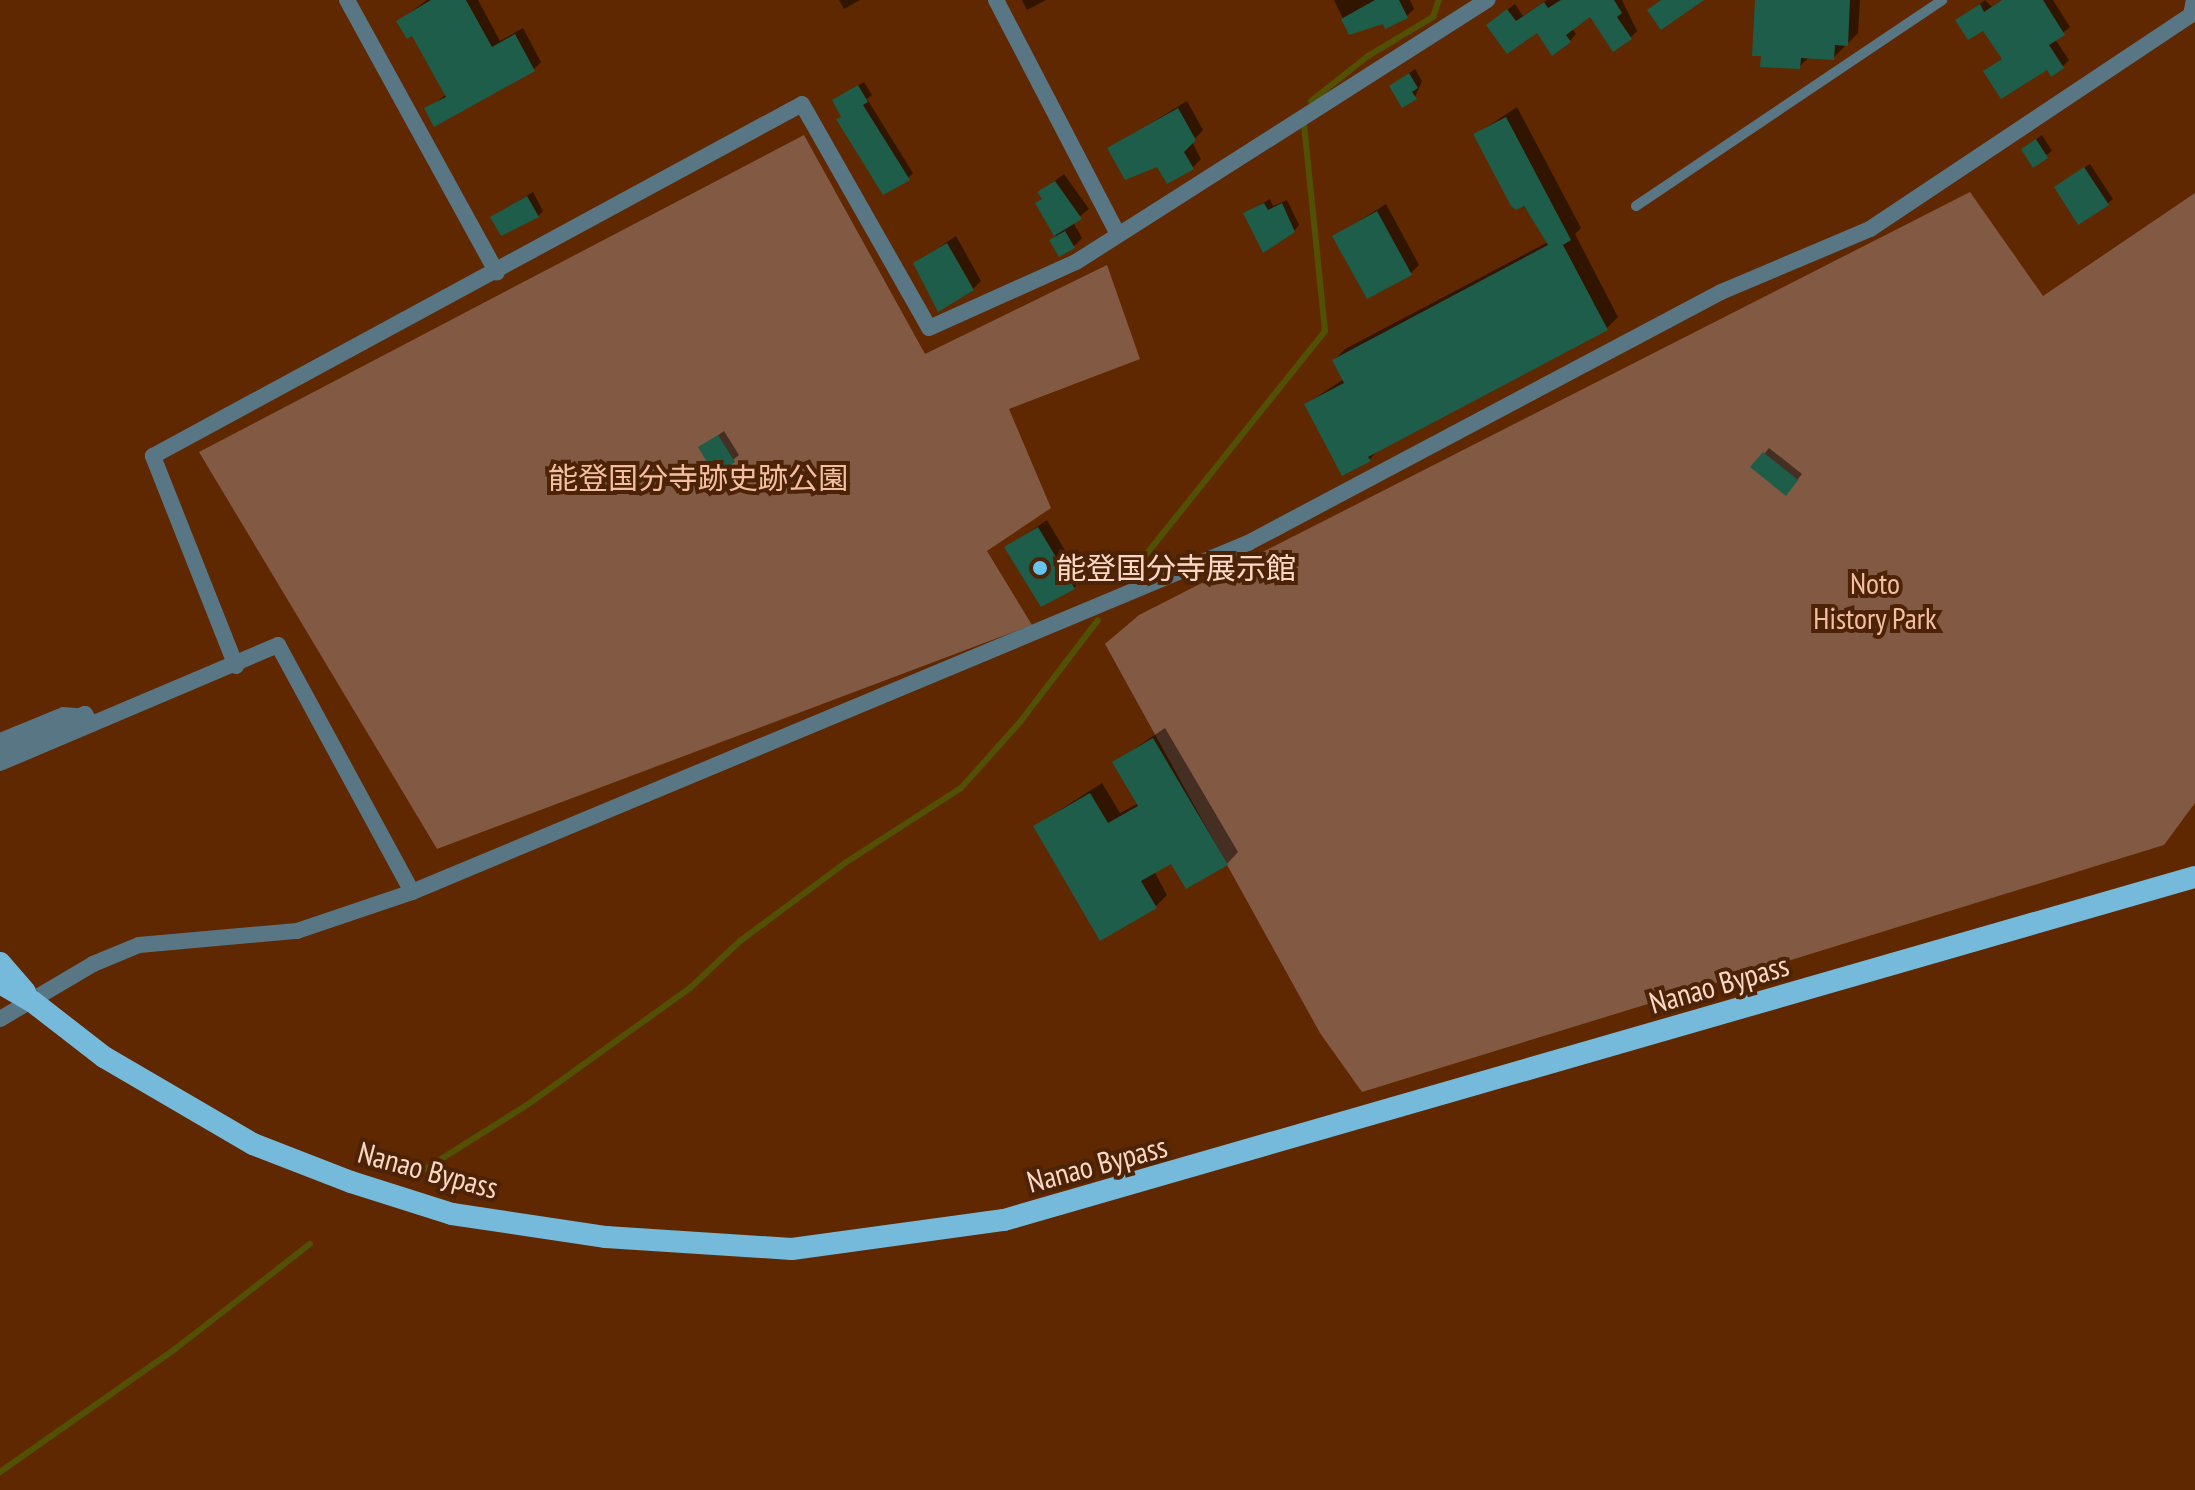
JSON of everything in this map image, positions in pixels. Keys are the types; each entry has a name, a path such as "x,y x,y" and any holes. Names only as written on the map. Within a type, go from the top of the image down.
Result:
{"highway":[{"name":"Nanao Bypass","path":"0,983 33,1002 104,1057 253,1144 351,1182 468,1217 606,1237 792,1249 1004,1220 1238,1157 2195,877"},
{"name":"Nanao Bypass","path":"0,963 33,1002"}],"street":[{"path":"347,0 497,273"},
{"path":"996,0 1117,232"},
{"path":"236,666 153,456 497,273 802,104 929,328 1076,262 1117,232 1488,0"},
{"path":"0,1019 93,964 139,945 297,931 412,892 754,753 1261,536 1721,292 1870,229 2191,15 2194,0"},
{"path":"0,749 236,666 278,645 412,892"},
{"path":"0,763 88,719"}],"lane":[{"path":"1636,206 1942,0"},
{"path":"0,738 63,712 88,719"}],"green space":[{"name":"能登国分寺跡史跡公園","path":"804,135 925,354 1107,265 1140,359 1009,409 1051,508 987,551 1032,625 437,849 199,452"},
{"name":"Noto History Park","path":"1970,192 2043,296 2195,193 2195,803 2164,845 1362,1092 1320,1033 1105,644 1139,615"}],"building":[{"path":"431,0 466,0 492,47 515,34 535,71 434,127 424,108 446,97 412,36 407,39 396,21"},
{"path":"1375,0 1399,0 1408,18 1385,29 1383,24 1349,35 1341,19"},
{"path":"1561,0 1614,0 1622,13 1617,17 1632,39 1613,52 1590,17 1566,35 1571,42 1552,56 1537,33 1507,54 1486,25 1507,9 1516,21 1544,2 1548,8"},
{"path":"1661,0 1704,0 1661,30 1647,10"},
{"path":"1755,0 1850,0 1848,46 1835,45 1834,60 1801,58 1800,69 1760,67 1761,56 1752,56"},
{"path":"2002,0 2043,0 2065,35 2049,45 2064,68 2051,77 2047,70 2001,99 1983,71 2002,59 1983,31 1968,40 1955,20 1980,4 1984,12"},
{"path":"1409,73 1418,88 1412,92 1417,99 1402,108 1389,86"},
{"path":"858,85 868,102 863,105 910,180 883,195 836,119 841,117 832,100"},
{"path":"1178,108 1196,140 1184,152 1194,169 1167,184 1157,167 1125,180 1107,148"},
{"path":"1506,117 1571,240 1563,245 1608,330 1368,457 1371,461 1342,476 1304,404 1344,383 1332,360 1548,245 1524,206 1516,210 1511,206 1473,134"},
{"path":"2036,139 2048,158 2033,168 2021,149"},
{"path":"2084,167 2109,205 2078,225 2054,187"},
{"path":"1055,181 1082,219 1054,236 1035,203 1042,199 1037,192"},
{"path":"527,196 539,217 501,236 490,217"},
{"path":"1264,203 1268,210 1282,203 1295,232 1263,253 1243,213"},
{"path":"1377,211 1412,275 1367,299 1332,236"},
{"path":"1065,231 1075,248 1059,257 1049,240"},
{"path":"947,243 974,290 938,312 913,263"},
{"path":"718,435 735,462 714,474 698,447"},
{"path":"1763,452 1798,480 1786,496 1750,467"},
{"name":"能登国分寺展示館","path":"1038,527 1075,589 1041,607 1004,547"},
{"path":"1153,738 1228,865 1186,889 1171,864 1141,881 1157,908 1100,941 1033,826 1090,793 1108,823 1138,806 1112,762"}],"waterway":[{"path":"1311,101 1368,56 1433,17 1439,0"},
{"path":"1136,567 1325,331 1304,124"},
{"path":"422,1171 527,1105 690,988 740,941 845,863 961,788 1020,722 1098,620"},
{"path":"0,1472 175,1349 310,1244"}],"place":[{"name":"能登国分寺展示館","path":"1040,568"}]}
